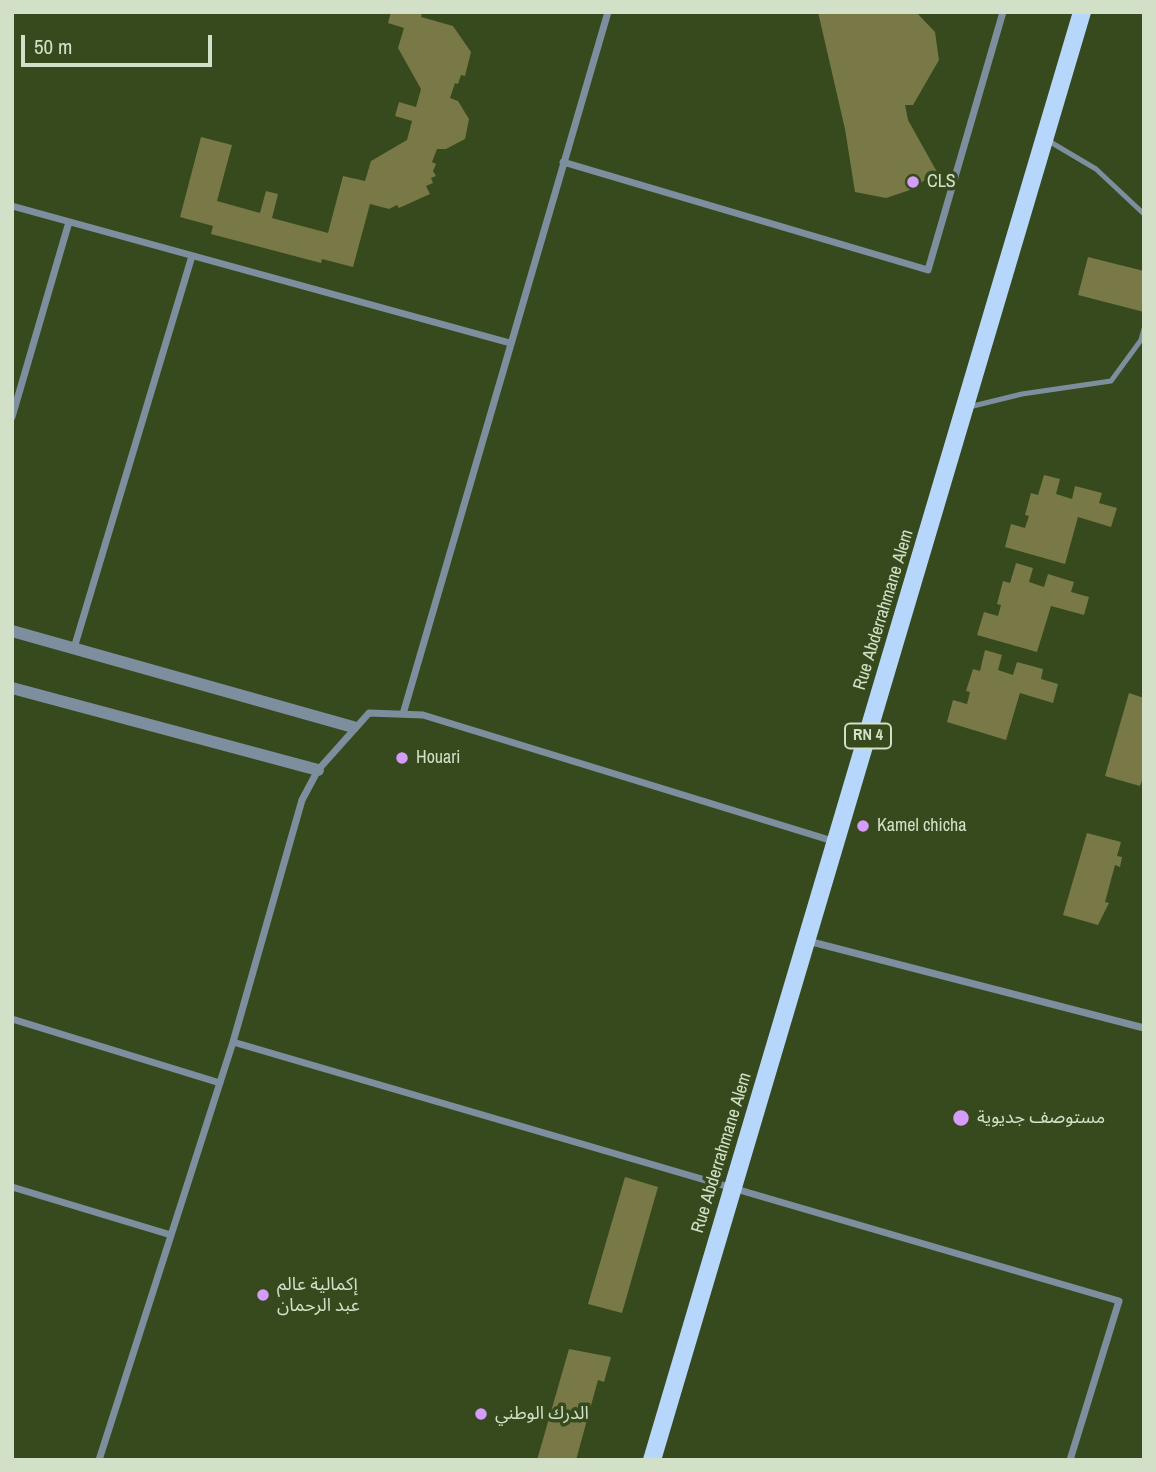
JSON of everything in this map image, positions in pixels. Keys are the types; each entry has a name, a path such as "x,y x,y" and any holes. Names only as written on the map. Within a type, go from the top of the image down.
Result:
{"main road":[{"name":"Rue Abderrahmane Alem","path":"652,1460 1082,12"}],"street":[{"path":"403,714 608,12"},
{"path":"563,162 928,270 1003,12"},
{"path":"12,206 510,343"},
{"path":"12,417 69,222"},
{"path":"74,648 192,256"},
{"path":"12,631 353,727"},
{"path":"12,688 318,770"},
{"path":"99,1460 233,1042 302,800 318,770 353,727 369,713 423,715 837,842"},
{"path":"808,941 1144,1028"},
{"path":"12,1019 220,1083"},
{"path":"233,1042 734,1186 1119,1301 1070,1460"},
{"path":"12,1187 171,1235"}],"lane":[{"path":"1045,139 1096,169 1144,214"},
{"path":"966,408 1022,394 1111,381 1140,340 1144,329"}],"building":[{"path":"391,12 422,12 421,17 453,26 471,52 465,76 461,75 458,84 455,83 450,98 458,101 469,119 465,139 446,149 437,149 432,162 436,164 433,171 436,176 431,178 433,183 426,186 430,194 399,208 397,205 389,209 370,204 353,267 322,259 321,263 211,234 213,226 180,217 201,137 232,145 217,201 260,213 266,191 278,194 272,218 328,233 343,176 365,181 371,161 407,140 412,121 395,116 399,102 416,107 421,89 398,48 404,28 388,23"},
{"path":"818,12 916,12 935,32 939,60 913,105 905,105 908,120 937,172 910,190 886,198 855,192 845,129"},
{"path":"1088,257 1144,271 1144,312 1078,295"},
{"path":"1044,475 1060,479 1056,494 1072,499 1075,486 1102,493 1099,503 1117,508 1111,527 1078,517 1065,564 1005,547 1011,524 1025,528 1029,516 1025,515 1031,493 1038,495"},
{"path":"1016,563 1033,568 1029,582 1044,587 1048,574 1074,582 1071,592 1089,597 1084,615 1051,606 1037,652 977,635 984,612 998,616 1001,605 997,604 1003,581 1010,583"},
{"path":"985,650 1002,655 998,670 1013,675 1017,662 1043,669 1041,679 1058,684 1053,703 1020,693 1006,740 947,722 953,700 967,704 970,692 966,691 973,669 980,671"},
{"path":"1129,693 1144,698 1144,775 1140,786 1105,776"},
{"path":"1087,833 1121,842 1117,856 1122,857 1120,867 1115,865 1105,902 1109,903 1098,925 1063,915"},
{"path":"625,1177 658,1187 622,1313 588,1304"},
{"path":"569,1349 611,1357 604,1382 598,1380 576,1460 537,1460"}],"place":[{"name":"CLS","path":"913,182"},
{"name":"Houari","path":"402,758"},
{"name":"Kamel chicha","path":"863,826"},
{"name":"مستوصف جديوية","path":"961,1118"},
{"name":"إكمالية عالم عبد الرحمان","path":"263,1295"},
{"name":"الدرك الوطني","path":"481,1414"}]}
